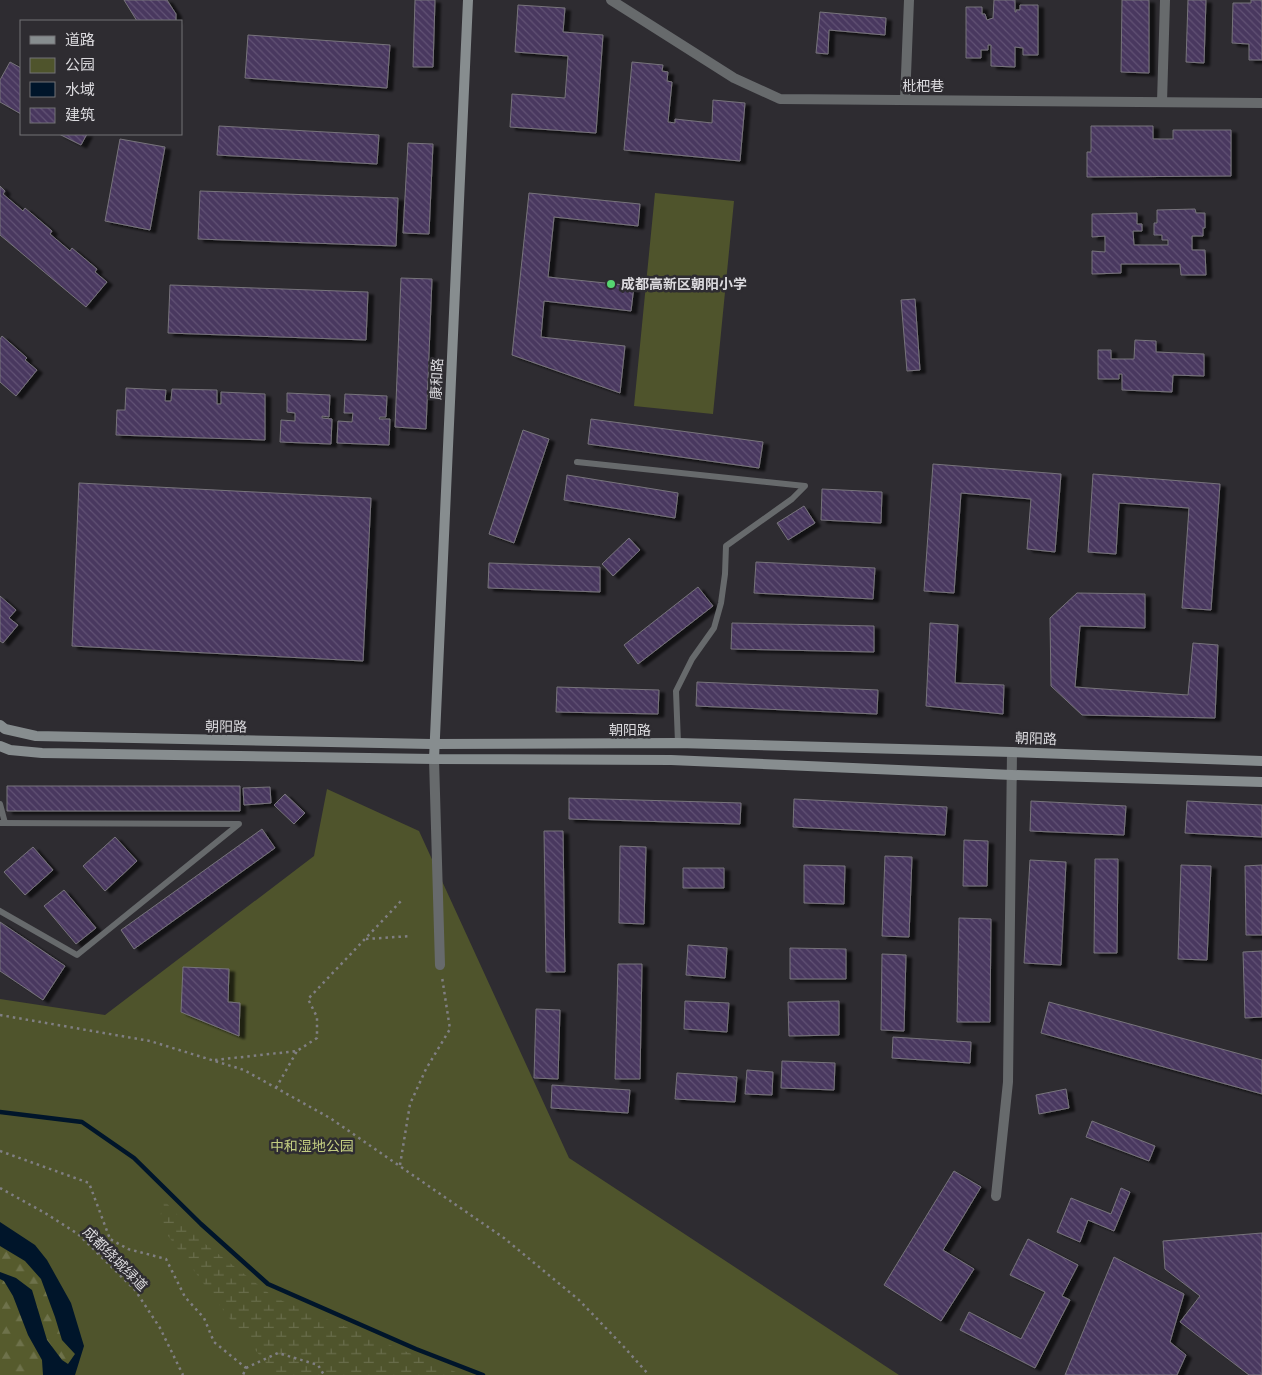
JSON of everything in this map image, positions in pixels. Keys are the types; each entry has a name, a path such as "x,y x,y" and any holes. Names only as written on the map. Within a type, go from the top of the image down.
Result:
{"main road":[{"name":"康和路","path":"434,760 468,0"},
{"name":"朝阳路","path":"0,725 5,729 36,736 435,744 678,743 1262,761"},
{"name":"朝阳路","path":"0,749 42,753 434,760 671,760 1012,775 1262,782"}],"street":[{"name":"枇杷巷","path":"611,0 734,78 780,99 1262,103"},
{"path":"905,100 909,0"},
{"path":"1162,102 1165,0"},
{"path":"996,1196 1008,1082 1012,752"},
{"path":"434,760 440,966"}],"lane":[{"path":"577,462 805,486 792,499 726,546 721,603 714,628 692,659 676,691 678,743"},
{"path":"0,804 3,823 239,824 77,955 0,912"}],"path":[{"path":"213,1060 297,1051 317,1038 317,1017 308,999 402,900"},
{"path":"364,939 411,936"},
{"path":"400,1166 410,1104 426,1069 450,1029 440,966"},
{"path":"0,1015 150,1041 244,1070 330,1118 504,1238 579,1300 649,1375"},
{"path":"276,1088 297,1051"},
{"path":"0,1151 89,1183 110,1239 128,1249 166,1258 185,1297 204,1318 214,1342 246,1368"},
{"name":"成都绕城绿道","path":"0,1188 78,1234 135,1290 160,1328 183,1375"},
{"path":"99,1254 110,1239"},
{"path":"243,1375 246,1368 278,1353 318,1365 324,1375"}],"green space":[{"path":"655,193 734,201 713,414 634,406"},
{"name":"中和湿地公园","path":"327,789 419,831 569,1158 899,1375 0,1375 0,999 105,1015 314,856"},
{"path":"162,1198 200,1240 275,1298 463,1375 442,1375 437,1372 437,1375 276,1375 233,1323 160,1225"},
{"path":"0,1246 25,1261 41,1279 62,1340 75,1354 68,1365 47,1340 38,1309 16,1278 0,1272"},
{"path":"0,1279 4,1281 13,1296 28,1335 42,1360 43,1375 0,1375"}],"water":[{"path":"0,1222 35,1245 47,1260 71,1303 84,1346 75,1375 43,1375 42,1360 28,1335 13,1296 4,1281 0,1279 0,1272 16,1278 32,1290 47,1340 62,1360 68,1364 75,1354 62,1340 41,1279 25,1261 0,1246"}],"building":[{"path":"124,0 167,0 176,14 176,20 136,20"},
{"path":"415,0 435,0 433,67 413,67"},
{"path":"994,0 1015,0 1015,12 1020,10 1020,5 1038,5 1038,55 1023,55 1023,48 1015,47 1015,67 991,66 991,45 988,45 988,50 981,50 981,58 966,58 966,7 982,7 982,14 985,14 987,20 993,18"},
{"path":"1122,0 1149,0 1149,73 1121,72"},
{"path":"1188,0 1206,0 1204,63 1186,62"},
{"path":"1251,0 1262,0 1262,60 1249,60 1249,44 1232,43 1233,3 1251,3"},
{"path":"518,5 565,8 563,32 603,35 596,133 510,127 512,94 565,98 568,56 515,52"},
{"path":"820,12 886,18 885,35 829,30 828,54 816,53"},
{"path":"248,35 390,45 387,88 245,78"},
{"path":"10,62 20,67 20,113 0,102 0,80"},
{"path":"632,62 663,65 662,71 668,72 667,81 672,82 668,122 675,123 675,119 712,123 713,100 745,103 740,161 624,150"},
{"path":"219,126 379,135 377,164 217,155"},
{"path":"1091,126 1153,126 1153,139 1173,139 1173,130 1231,130 1231,176 1087,177 1087,152 1091,152"},
{"path":"61,135 86,135 81,145"},
{"path":"120,139 165,147 150,230 105,221"},
{"path":"408,143 433,144 429,234 403,233"},
{"path":"0,186 5,191 3,194 23,211 25,208 52,231 50,234 70,251 72,248 97,269 95,272 107,282 86,307 0,235"},
{"path":"200,191 398,198 396,246 198,239"},
{"path":"529,193 640,204 638,226 554,217 548,277 634,286 631,311 544,301 541,337 625,346 620,393 512,355"},
{"path":"1195,209 1196,213 1205,213 1205,228 1203,228 1203,236 1192,236 1192,250 1205,250 1206,275 1181,275 1180,264 1121,264 1121,273 1092,274 1092,251 1105,252 1105,236 1092,237 1092,214 1137,213 1137,224 1142,224 1142,231 1133,231 1134,245 1168,245 1168,240 1162,240 1162,235 1154,235 1154,223 1157,223 1157,210"},
{"path":"401,278 432,279 426,429 395,427"},
{"path":"170,285 368,292 366,340 168,333"},
{"path":"915,299 920,370 907,371 901,300"},
{"path":"2,336 27,358 25,360 37,370 16,396 0,382 0,339"},
{"path":"1135,340 1156,341 1156,352 1204,354 1204,376 1173,375 1172,392 1122,390 1122,374 1119,374 1119,379 1098,379 1098,350 1111,350 1111,359 1134,359"},
{"path":"126,388 166,390 165,401 171,401 172,389 217,390 217,404 221,404 221,392 265,394 265,440 116,435 117,410 125,410"},
{"path":"287,393 330,395 329,417 322,416 322,418 332,419 331,444 280,442 281,420 295,421 295,413 287,412"},
{"path":"345,394 387,396 386,417 380,417 379,419 390,419 389,445 337,443 338,421 352,422 353,413 344,413"},
{"path":"591,419 763,442 759,468 588,444"},
{"path":"523,430 549,439 514,543 489,534"},
{"path":"933,464 1061,474 1055,552 1027,549 1031,499 961,493 954,593 924,591"},
{"path":"1093,474 1220,484 1211,610 1182,608 1189,508 1119,503 1116,554 1088,552"},
{"path":"567,475 678,493 675,518 564,500"},
{"path":"79,483 371,498 363,661 72,646"},
{"path":"822,489 882,492 881,523 821,520"},
{"path":"804,506 815,523 788,540 777,523"},
{"path":"629,538 640,550 613,576 602,564"},
{"path":"756,562 875,568 873,599 754,593"},
{"path":"489,563 600,567 600,592 488,588"},
{"path":"698,587 713,606 638,664 624,645"},
{"path":"1077,593 1145,594 1145,628 1080,626 1075,687 1188,695 1193,643 1218,645 1215,718 1082,715 1051,686 1050,618"},
{"path":"0,596 16,610 9,618 18,625 3,643 0,641"},
{"path":"732,623 874,626 874,652 731,649"},
{"path":"930,623 958,625 955,683 1004,685 1003,714 926,706"},
{"path":"697,682 878,690 877,714 696,706"},
{"path":"557,687 659,690 658,714 556,712"},
{"path":"7,786 240,786 240,811 7,811"},
{"path":"270,787 271,803 244,805 243,788"},
{"path":"285,794 305,813 294,824 274,805"},
{"path":"569,798 741,803 740,824 569,819"},
{"path":"794,799 947,807 945,835 793,827"},
{"path":"1031,801 1126,806 1124,835 1030,831"},
{"path":"1187,801 1262,805 1262,837 1185,833"},
{"path":"262,829 275,848 134,949 121,930"},
{"path":"544,831 563,831 565,972 546,972"},
{"path":"115,837 137,861 105,891 83,866"},
{"path":"964,840 988,841 987,886 963,886"},
{"path":"620,846 646,847 644,924 619,923"},
{"path":"33,847 53,870 25,895 4,872"},
{"path":"885,856 912,857 909,937 882,936"},
{"path":"1095,859 1118,859 1117,953 1094,953"},
{"path":"1030,860 1066,862 1061,965 1024,963"},
{"path":"804,865 845,866 844,904 804,903"},
{"path":"1181,865 1211,866 1207,960 1178,959"},
{"path":"1262,865 1262,935 1246,935 1245,866"},
{"path":"683,868 724,868 724,888 683,888"},
{"path":"64,890 96,928 76,944 44,906"},
{"path":"959,918 991,919 990,1022 957,1022"},
{"path":"0,922 65,966 43,1000 0,971"},
{"path":"688,945 727,948 725,978 686,975"},
{"path":"790,948 846,949 846,979 790,979"},
{"path":"1262,951 1262,1017 1245,1018 1243,952"},
{"path":"882,954 906,955 904,1031 881,1030"},
{"path":"618,964 642,964 640,1079 615,1079"},
{"path":"183,967 229,969 228,1002 240,1003 239,1036 181,1012"},
{"path":"685,1001 729,1003 727,1032 684,1029"},
{"path":"839,1001 839,1035 789,1036 788,1002"},
{"path":"1049,1002 1262,1060 1262,1094 1041,1033"},
{"path":"536,1009 560,1010 558,1079 534,1078"},
{"path":"893,1037 971,1042 970,1063 892,1058"},
{"path":"782,1061 835,1063 834,1090 781,1088"},
{"path":"747,1070 773,1072 772,1095 745,1094"},
{"path":"677,1073 737,1077 735,1102 675,1099"},
{"path":"552,1085 630,1090 628,1113 551,1108"},
{"path":"1066,1089 1069,1108 1039,1114 1036,1095"},
{"path":"1092,1121 1155,1146 1149,1161 1086,1137"},
{"path":"954,1171 981,1187 943,1250 974,1269 941,1321 884,1285"},
{"path":"1121,1188 1130,1192 1114,1231 1088,1220 1080,1242 1057,1232 1071,1198 1111,1214"},
{"path":"1262,1233 1262,1375 1249,1375 1180,1322 1200,1296 1165,1269 1163,1241"},
{"path":"1028,1239 1078,1265 1062,1296 1070,1300 1035,1368 960,1330 969,1312 1021,1339 1045,1292 1010,1275"},
{"path":"1114,1257 1184,1294 1170,1342 1186,1355 1177,1375 1065,1375"}],"waterway":[{"path":"0,1112 82,1122 134,1158 201,1224 268,1284 416,1349 483,1375"}],"place":[{"name":"成都高新区朝阳小学","path":"611,284"}]}
